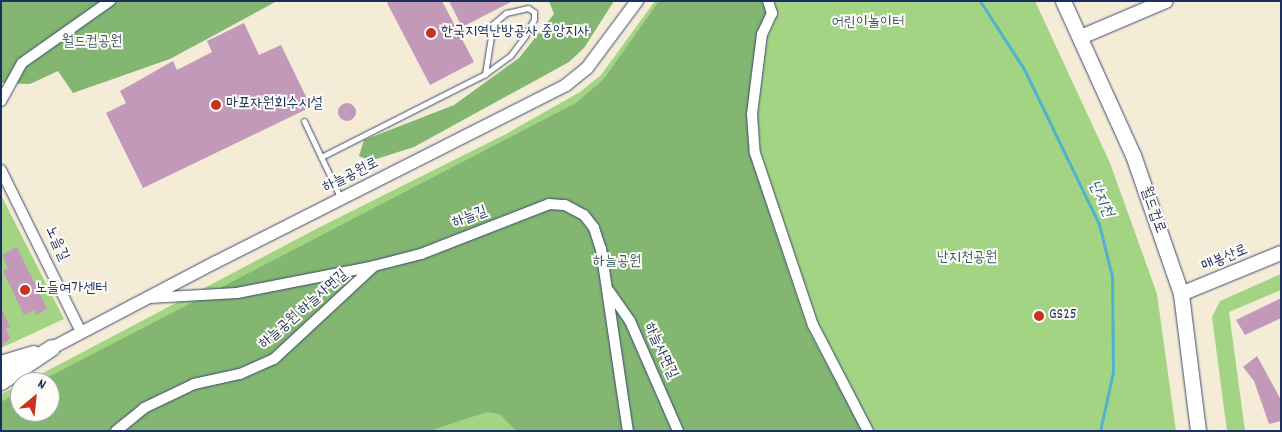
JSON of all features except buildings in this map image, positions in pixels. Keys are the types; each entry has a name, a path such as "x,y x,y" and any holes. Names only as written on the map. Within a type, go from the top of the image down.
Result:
{"highway":[{"path":"1,364 52,348"},
{"path":"1,382 52,348"}],"main road":[{"name":"월드컵로","path":"1063,1 1133,155 1181,294 1198,431"},
{"path":"1081,38 1166,1"},
{"name":"매봉산로","path":"1181,294 1281,253"}],"street":[{"path":"1,101 22,62 110,1"},
{"name":"하늘공원로","path":"52,348 146,298 566,85 587,68 637,1"},
{"path":"768,1 772,13 762,34 752,114 755,153 813,326 868,431"},
{"name":"노을길","path":"1,170 81,332"},
{"name":"하늘길","path":"146,298 236,293 374,266 421,254 549,204 565,205 584,215 594,228 607,288 628,431"},
{"name":"하늘공원 하늘사면길","path":"116,431 144,408 194,384 240,374 274,359 374,266"},
{"name":"하늘사면길","path":"607,288 630,321 678,431"}],"lane":[{"path":"321,157 485,74 510,56 525,36 534,19 534,12 528,8 506,12 493,24 485,74"},
{"path":"304,121 341,200"}],"green space":[{"name":"월드컵공원","path":"1,1 277,1 170,59 73,93 58,71 30,84 1,83"},
{"path":"549,1 614,1 584,48 569,62 414,147 370,161 359,156 364,140 454,105 519,58 554,14"},
{"path":"655,1 1035,1 1110,163 1157,294 1176,431 1,431 1,394 10,390 10,422 60,422 60,372 45,372 318,228 506,134 580,92 601,75"},
{"name":"하늘공원","path":"659,1 765,1 768,11 751,74 748,120 751,157 807,328 863,431 516,431 500,414 487,412 429,431 1,431 1,402 10,397 10,422 60,422 60,372 58,372 576,103 603,80"},
{"path":"1,195 64,319 1,348"},
{"path":"1281,274 1281,290 1229,312 1245,431 1227,431 1212,317 1220,301"}],"waterway":[{"name":"난지천","path":"980,1 1024,69 1099,224 1112,276 1113,372 1100,431"}],"place":[{"name":"한국지역난방공사 중앙지사","path":"431,33"},
{"name":"마포자원회수시설","path":"216,105"},
{"name":"노들여가센터","path":"25,290"},
{"name":"GS25","path":"1039,316"}],"park label":[{"name":"어린이놀이터","path":"868,24"},
{"name":"난지천공원","path":"967,259"}]}
